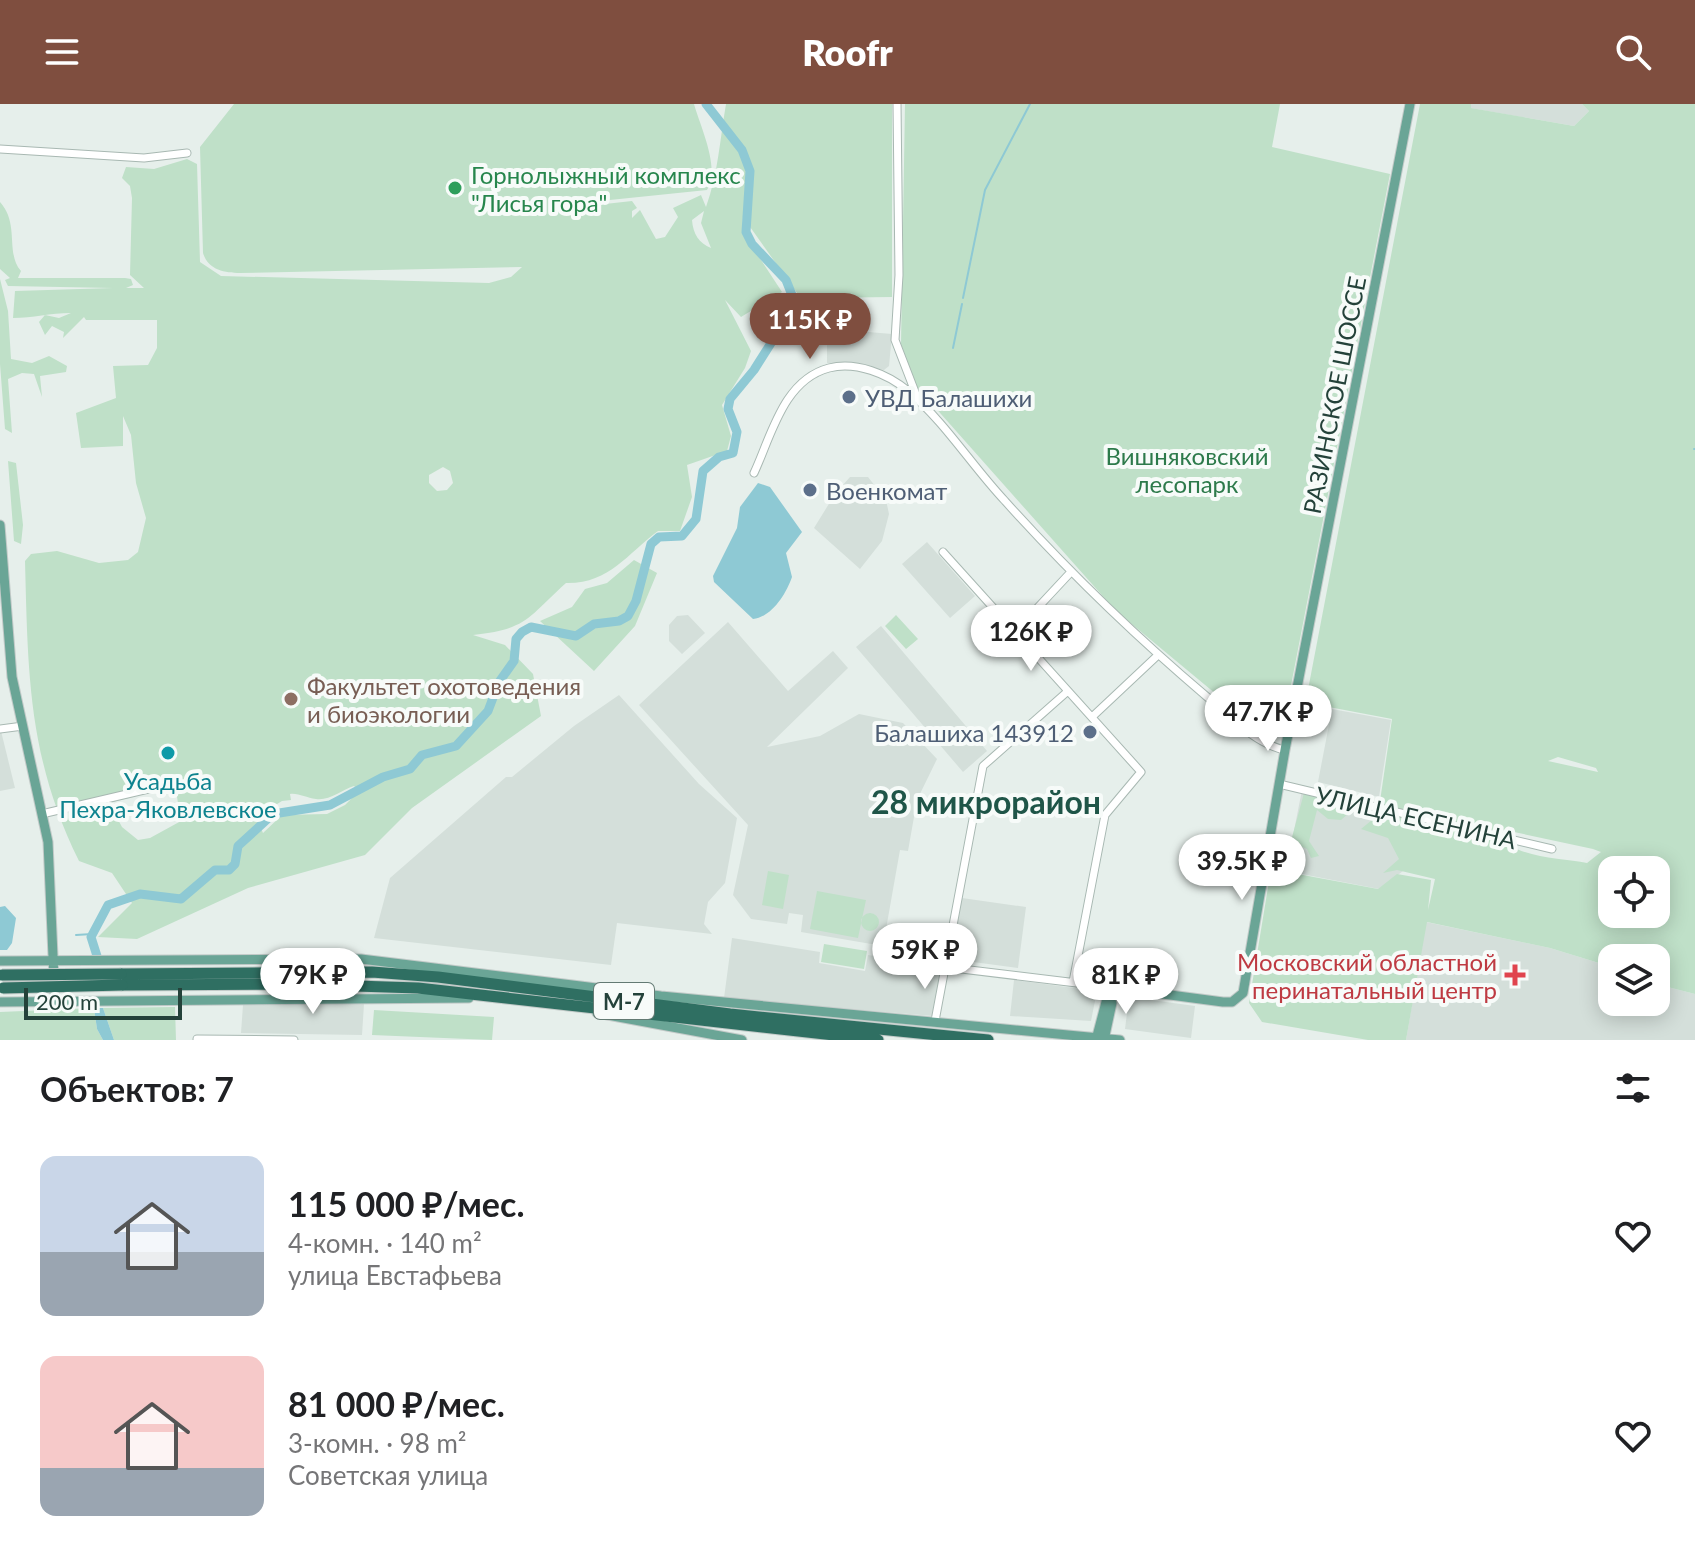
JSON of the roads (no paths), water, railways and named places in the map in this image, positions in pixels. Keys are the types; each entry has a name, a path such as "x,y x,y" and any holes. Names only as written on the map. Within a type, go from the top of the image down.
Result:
{"highway":[{"name":"М-7","path":"1,988 121,980 372,972 988,1040"},
{"name":"М-7","path":"1,975 375,986 520,999 878,1040"}],"main road":[{"name":"РАЗИНСКОЕ ШОССЕ","path":"1113,987 1232,1002 1243,993 1285,750 1410,104"},
{"path":"0,525 12,677 37,786 51,874 57,960"},
{"path":"37,786 56,860 58,1002"},
{"path":"0,961 361,959 661,996 1120,1040"},
{"path":"86,960 71,971 69,981 74,994 88,1002"},
{"path":"26,961 39,967 46,978 43,992 31,1002"},
{"path":"527,979 597,997"},
{"path":"1100,1039 1113,987"},
{"path":"0,1002 520,999"},
{"path":"559,1004 655,1026 742,1040"},
{"path":"1005,1028 1018,1040"}],"street":[{"path":"897,104 899,275 895,340 918,400"},
{"path":"0,149 144,158 187,153"},
{"path":"754,473 781,409 801,386 827,369 864,368 882,375 918,400 1070,573 1158,655 1260,739 1285,750"},
{"path":"943,552 1141,772 1112,802 1102,824 1073,982"},
{"path":"1015,632 1070,573"},
{"path":"1092,717 1158,655"},
{"path":"935,1021 980,774 987,759 1068,691"},
{"path":"0,729 23,726"},
{"name":"УЛИЦА ЕСЕНИНА","path":"1279,784 1552,849"},
{"path":"46,813 157,787"},
{"path":"945,967 1113,987"},
{"path":"197,1039 294,1040"}],"water":[{"path":"758,483 770,487 802,532 786,553 792,577 786,590 772,609 753,619 714,582 713,576 737,528 740,507"},
{"path":"5,906 16,918 12,943 7,950 0,950 0,907"},
{"path":"94,1008 103,1008 114,1040 103,1040 97,1029"}],"waterway":[{"path":"97,956 91,937 108,905 140,894 181,899 215,870 229,870 235,864 238,846 273,814 330,805 383,777 410,769 422,755 456,746 488,711 499,682 514,661 516,639 522,632 531,627 576,636 594,624 619,621 628,616 636,601 651,544 659,537 682,536 696,519 703,471 719,457 733,453 737,432 728,409 730,399 754,370 785,321 792,295 786,280 752,244 746,232 750,171 742,150 706,104"},
{"path":"963,298 985,190 1030,104"},
{"path":"953,348 962,304"},
{"path":"76,935 92,934"}],"place":[{"name":"Горнолыжный комплекс \"Лисья гора\"","path":"455,188"},
{"name":"УВД Балашихи","path":"849,397"},
{"name":"Военкомат","path":"810,490"},
{"name":"Факультет охотоведения и биоэкологии","path":"291,699"},
{"name":"Балашиха 143912","path":"1090,732"},
{"name":"Усадьба Пехра-Яковлевское","path":"168,753"},
{"name":"Московский областной перинатальный центр","path":"1515,975"}],"district":[{"name":"28 микрорайон","path":"986,801"}],"park label":[{"name":"Вишняковский лесопарк","path":"1187,469"}]}
